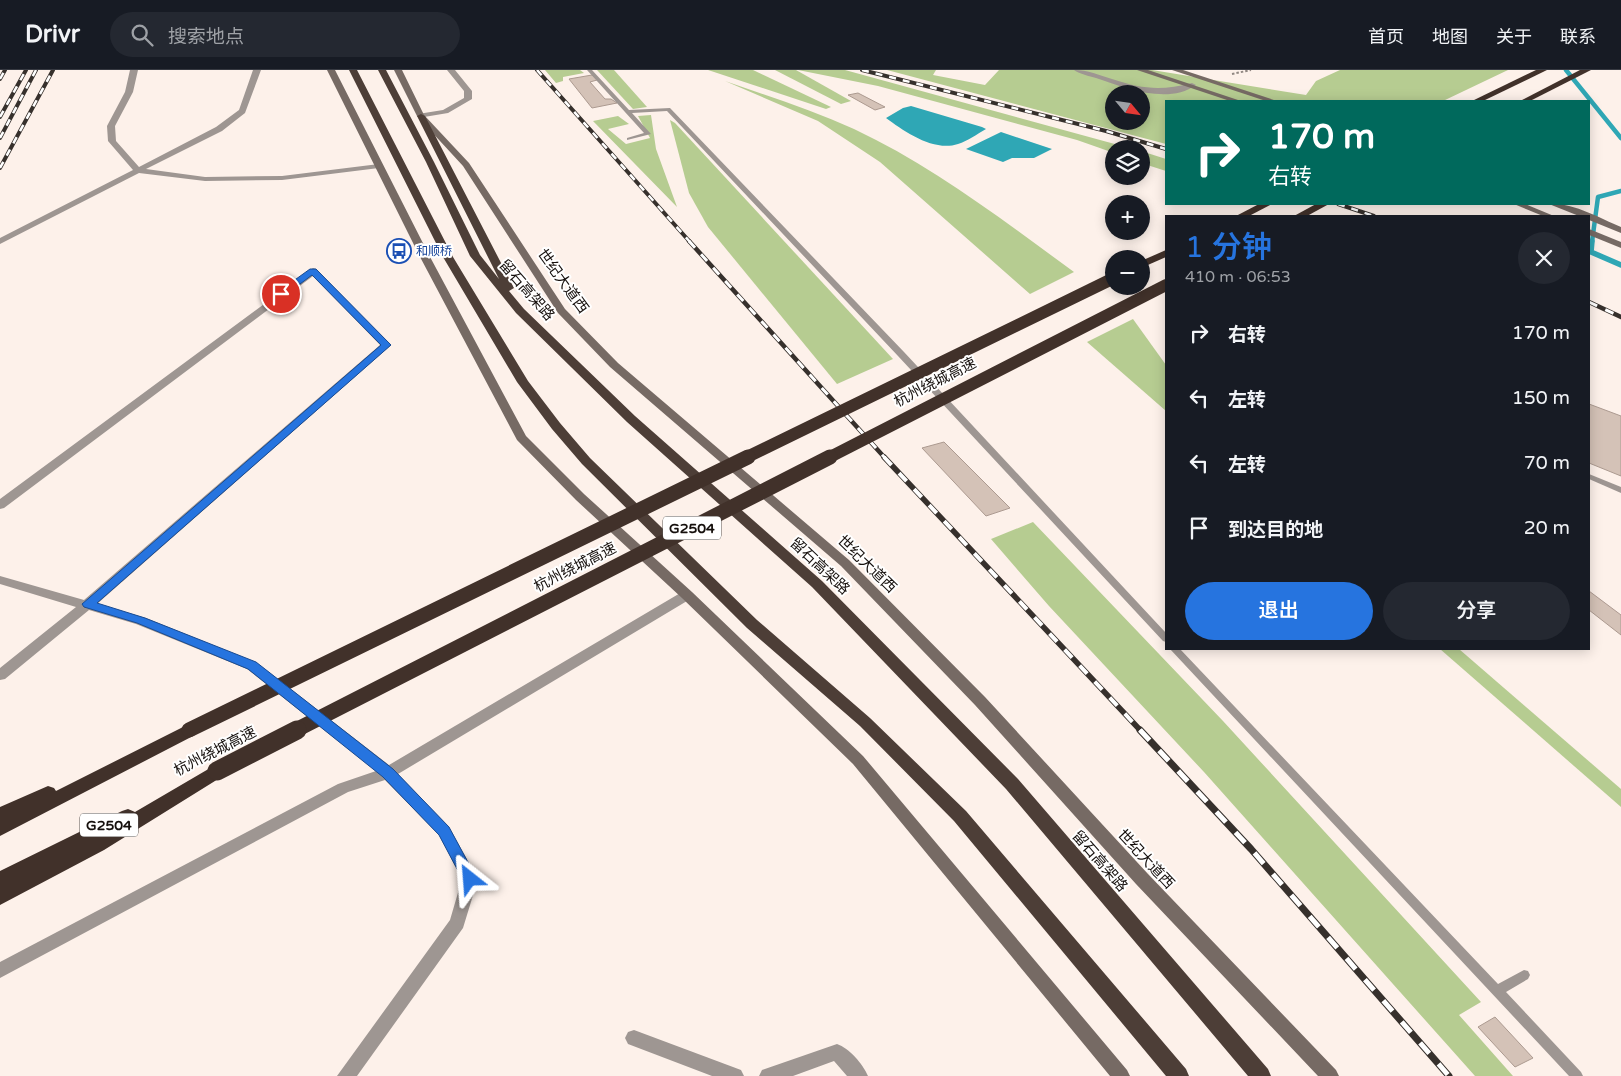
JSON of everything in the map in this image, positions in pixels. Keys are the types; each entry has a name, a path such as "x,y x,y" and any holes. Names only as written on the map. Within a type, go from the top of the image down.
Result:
{"highway":[{"path":"354,70 448,257 523,382 556,426 586,462 752,624 865,722 960,816 1179,1076"},
{"name":"留石高架路","path":"382,70 430,162 475,256 520,311 631,419 817,584 1005,776 1260,1076"},
{"path":"1478,100 1543,70"},
{"path":"1526,100 1587,70"},
{"path":"422,116 520,311"},
{"path":"1243,215 1265,205"},
{"path":"1301,215 1322,205"},
{"path":"1150,261 1165,253"},
{"name":"杭州绕城高速","path":"0,829 189,730 1105,282"},
{"name":"杭州绕城高速","path":"0,880 218,771 1165,285"},
{"path":"0,814 189,730"},
{"path":"0,897 97,845 218,771"}],"main road":[{"path":"331,70 521,438 580,497 687,595 858,760 1121,1076"},
{"name":"世纪大道西","path":"398,70 422,116 466,165 561,311 614,366 845,562 980,701 1142,879 1330,1076"},
{"path":"1141,70 1234,100"},
{"path":"1176,70 1270,100"},
{"path":"1521,205 1547,215"},
{"path":"1556,205 1583,215"},
{"path":"1590,218 1621,230"},
{"path":"1590,232 1621,245"}],"street":[{"path":"134,70 128,92 111,126 111,133 112,141 138,171 205,179 282,178 379,166"},
{"path":"0,241 219,129 242,111 257,70"},
{"path":"422,116 443,113 458,107 468,99 468,91 451,70"},
{"path":"1078,70 1143,91 1177,92 1192,85"},
{"path":"0,505 313,271 386,345 88,604 0,675"},
{"path":"0,580 141,620 252,666 388,773 444,831 470,879 457,922 346,1076"},
{"path":"0,970 343,788 388,773 687,595"},
{"path":"634,1038 735,1076"},
{"path":"768,1076 837,1052 859,1076"}],"lane":[{"path":"589,70 648,134 629,139"},
{"path":"628,112 668,109 888,340 1165,638"},
{"path":"1590,476 1621,490"},
{"path":"1176,650 1577,1076"},
{"path":"1498,990 1524,975"}],"green space":[{"path":"545,70 580,70 584,73 563,77 563,81 556,83"},
{"path":"597,70 614,70 647,107 633,109"},
{"path":"708,70 753,70 831,107 826,109"},
{"path":"775,70 796,70 851,101 841,104"},
{"path":"798,70 845,70 1105,141 1105,150 1077,140 878,86"},
{"path":"887,70 936,70 933,75 985,85 999,70 1152,70 1306,95 1316,81 1340,70 1508,70 1445,100 1165,100 1165,144 1113,130 1150,130 1150,85 1105,85 1105,128"},
{"path":"725,81 822,116 854,129 883,144 967,195 1074,272 1030,294 880,162 818,121"},
{"path":"651,115 656,149 677,207 593,121 618,116 629,124 608,129 626,144 650,138 638,116"},
{"path":"670,120 675,123 893,359 837,384 708,227 689,193"},
{"path":"1150,154 1165,159 1165,171 1150,166"},
{"path":"1133,319 1165,364 1165,410 1087,342"},
{"path":"1033,522 1223,721 1481,1002 1459,1015 1513,1076 1475,1076 1204,772 1049,606 991,539"},
{"path":"1441,650 1460,650 1621,789 1621,807"}],"water":[{"path":"911,106 986,129 958,144 949,146 930,143 902,129 886,118 903,108"},
{"path":"1001,132 1052,149 1034,158 1012,158 1003,162 966,149"}],"building":[{"path":"592,75 597,80 590,82 605,99 611,99 617,103 592,108 569,79"},
{"path":"858,93 885,107 875,110 848,95"},
{"path":"1590,404 1621,416 1621,476 1590,463"},
{"path":"944,442 1010,508 986,516 922,448"},
{"path":"1590,592 1621,615 1621,635 1590,611"},
{"path":"1495,1017 1533,1058 1515,1067 1478,1027"}],"waterway":[{"path":"1566,70 1621,138"},
{"path":"1592,242 1598,197 1621,191"},
{"path":"1592,241 1591,252 1621,265"}],"railway":[{"path":"0,79 5,70"},
{"path":"0,117 26,70"},
{"path":"0,138 36,70"},
{"path":"0,168 53,70"},
{"path":"537,70 690,242"},
{"path":"862,70 1106,131 1165,149"},
{"path":"1341,205 1371,215"},
{"path":"689,241 885,458"},
{"path":"1590,302 1621,317"},
{"path":"884,457 1141,731"},
{"path":"1140,730 1251,849 1449,1076"}],"place":[{"name":"和顺桥","path":"399,251"}],"route":[{"path":"281,294 313,271 386,345 88,604 141,620 252,666 388,773 444,831 470,879"}]}
